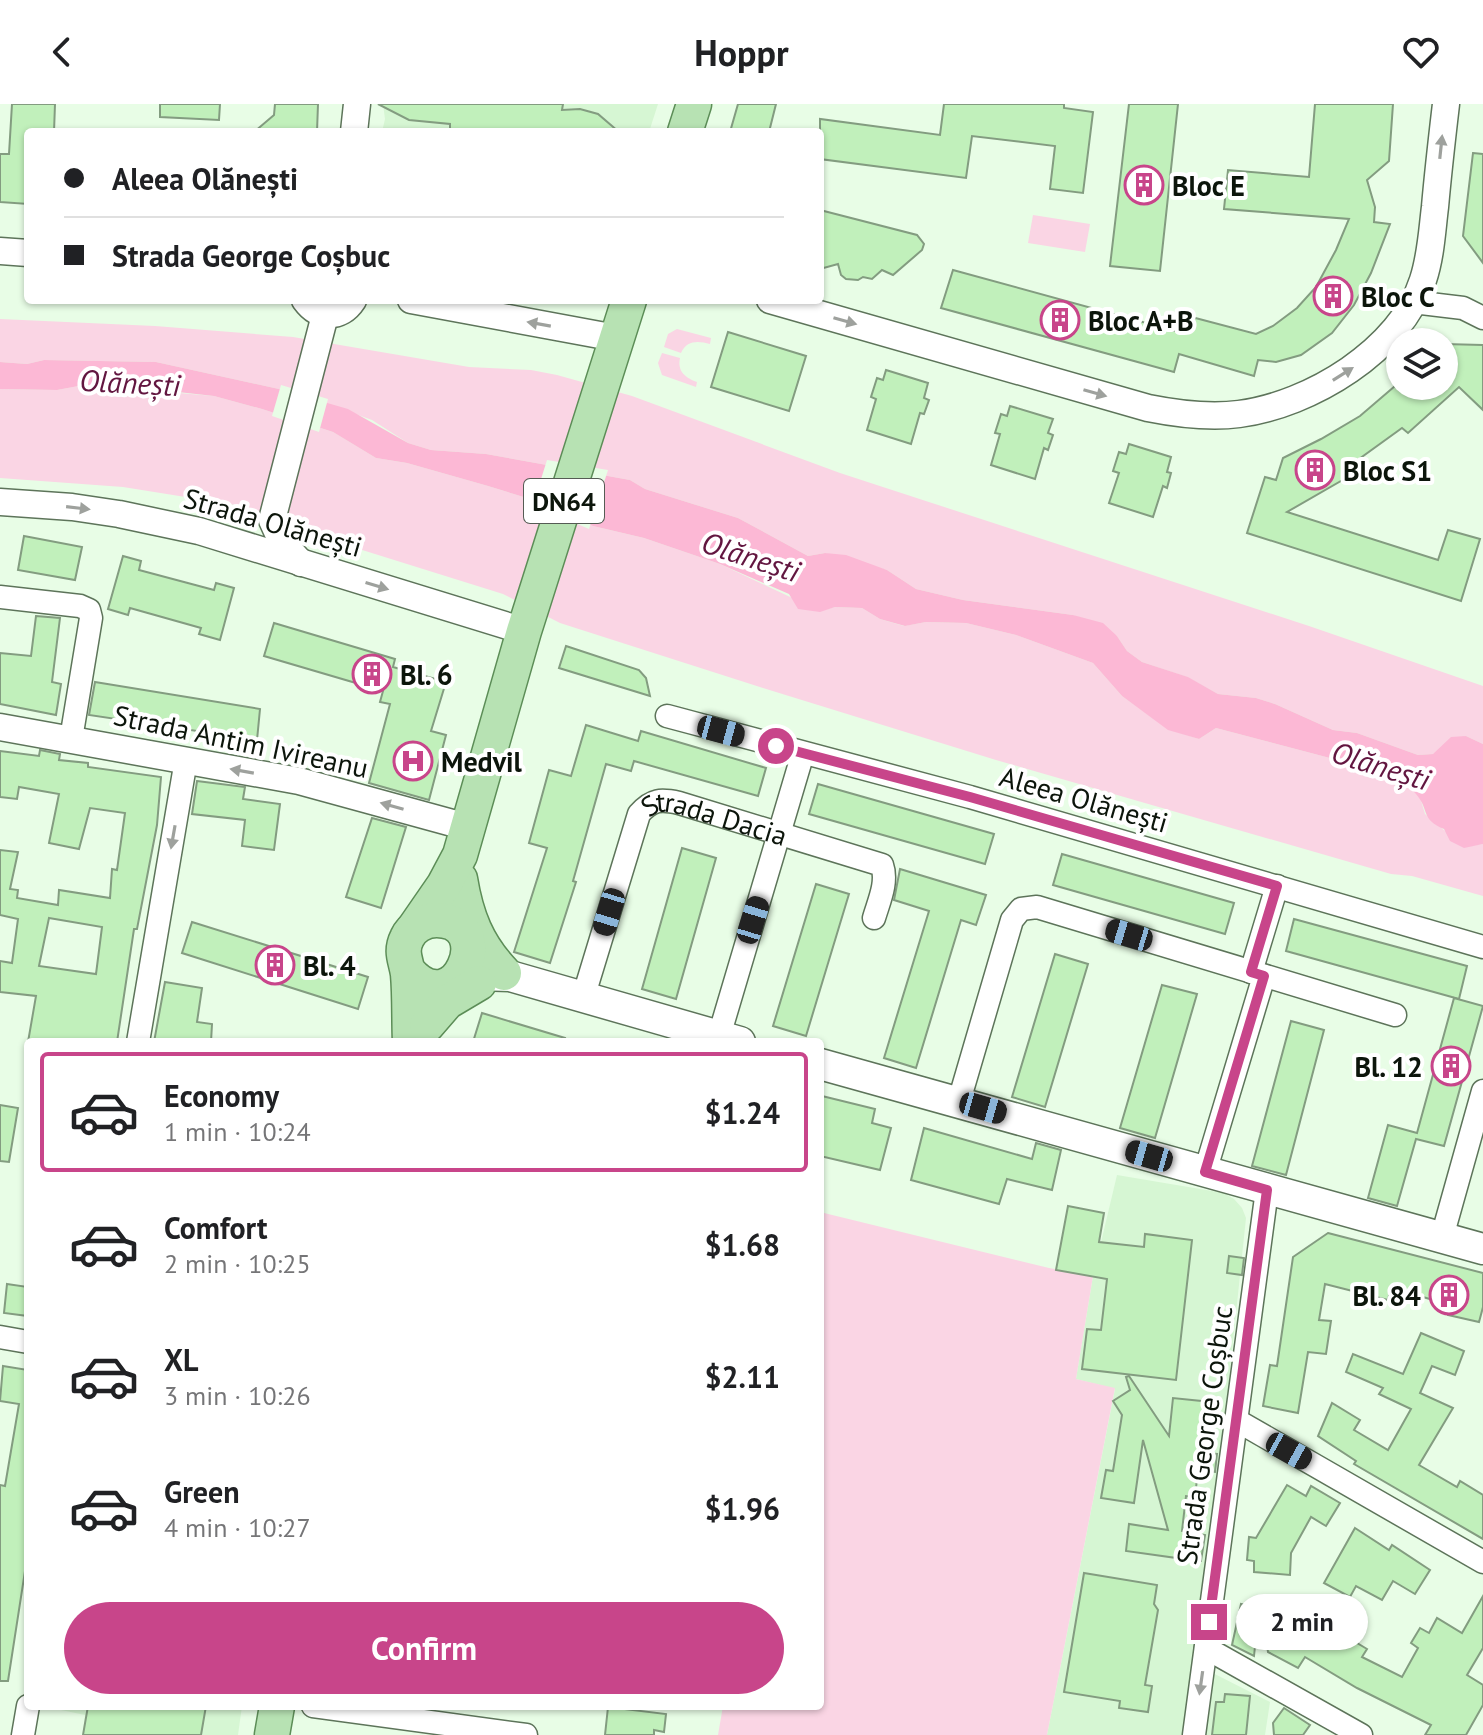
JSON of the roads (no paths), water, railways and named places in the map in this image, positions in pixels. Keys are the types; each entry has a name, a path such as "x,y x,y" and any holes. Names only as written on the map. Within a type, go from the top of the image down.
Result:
{"main road":[{"path":"686,128 694,104"},
{"name":"DN64","path":"415,927 462,854 524,631 628,304"},
{"path":"462,854 464,905 475,935 506,975"},
{"name":"DN64","path":"461,959 462,854"},
{"path":"441,921 456,926 461,959 418,1036 404,946 415,927 425,922 441,921"},
{"path":"461,959 715,1038"},
{"path":"408,971 423,984 432,986 461,959"},
{"path":"418,1036 447,1002 473,985 506,975"},
{"path":"824,1065 1483,1249"},
{"path":"272,1735 276,1710"}],"street":[{"path":"354,128 357,104"},
{"path":"784,304 1148,408 1201,416 1240,414 1282,404 1319,389 1355,366 1381,343 1413,302 1428,260 1446,104"},
{"path":"0,251 24,253"},
{"path":"1413,302 1463,308 1483,318"},
{"path":"303,564 282,542 272,520 315,307 342,312 349,304"},
{"path":"433,304 616,338"},
{"name":"Strada Olănești","path":"0,502 88,509 199,531 524,631"},
{"path":"199,531 225,531 272,520"},
{"path":"0,597 80,606 89,610 91,618 71,739"},
{"name":"Aleea Olănești","path":"667,716 970,797 1483,947"},
{"name":"Strada Antim Ivireanu","path":"0,727 310,783 462,854"},
{"path":"715,1038 803,753"},
{"path":"139,1038 186,760"},
{"name":"Strada Dacia","path":"583,998 639,814 648,803 661,799 882,865 884,885 874,918"},
{"path":"1205,1172 1258,974 1277,886"},
{"path":"959,1101 1012,920 1021,909 1037,907 1395,1015"},
{"path":"1442,1237 1483,1091"},
{"name":"Strada George Coșbuc","path":"1194,1735 1267,1190"},
{"path":"0,1337 24,1341"},
{"path":"1236,1420 1483,1562"},
{"path":"1206,1648 1361,1735"},
{"path":"23,1735 27,1710"},
{"path":"342,1710 526,1735"}],"water":[{"name":"Olănești","path":"44,360 156,362 279,389 348,409 408,443 431,450 486,454 630,480 645,489 738,518 808,556 825,553 846,555 887,570 916,589 963,600 1073,615 1103,623 1127,651 1142,662 1188,677 1218,694 1256,698 1275,704 1333,730 1357,733 1418,755 1433,754 1451,737 1466,736 1483,744 1483,844 1464,848 1450,841 1444,829 1428,818 1412,790 1383,772 1216,728 1199,739 1168,730 1122,696 1093,663 1016,635 966,623 926,622 905,626 880,619 862,608 835,607 820,612 798,609 789,594 720,564 644,538 593,526 530,499 488,486 407,463 376,458 333,432 214,396 84,385 57,390 0,389 0,362 27,364"}],"place":[{"name":"Bloc E","path":"1144,185"},
{"name":"Bloc C","path":"1333,296"},
{"name":"Bloc A+B","path":"1060,320"},
{"name":"Bloc S1","path":"1315,470"},
{"name":"Bl. 6","path":"372,674"},
{"name":"Medvil","path":"413,761"},
{"name":"Bl. 4","path":"275,965"},
{"name":"Bl. 12","path":"1451,1066"},
{"name":"Bl. 84","path":"1449,1295"}]}
